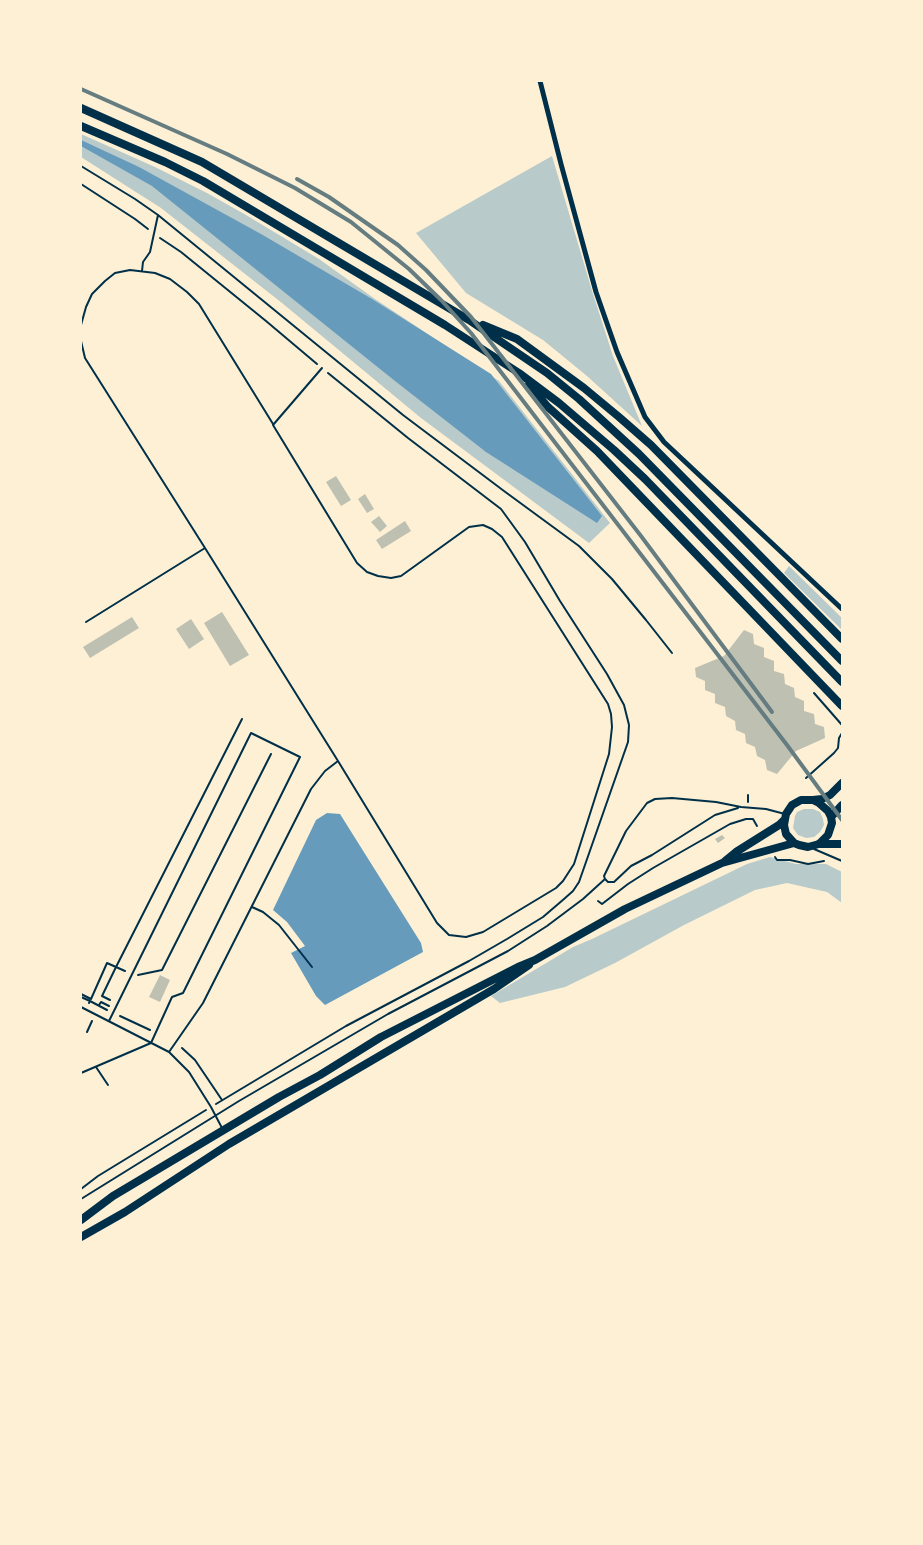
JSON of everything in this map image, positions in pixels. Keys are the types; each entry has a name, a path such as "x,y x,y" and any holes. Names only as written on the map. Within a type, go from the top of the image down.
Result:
{"main road":[{"path":"81,108 202,162 469,320 547,373 616,432 842,661"},
{"path":"81,126 203,181 445,325 519,373 559,403 645,479 842,682"},
{"path":"469,320 517,339 619,417 651,445 842,639"},
{"path":"519,373 548,407 597,451 842,706"},
{"path":"722,863 780,825 796,802 822,799 830,795 842,783"},
{"path":"813,800 824,806 831,817 831,829 819,844"},
{"path":"831,817 842,805"},
{"path":"785,817 786,834 794,843"},
{"path":"81,1220 112,1196 381,1037 535,960 625,909 722,863 794,843 808,847 819,844 842,844"},
{"path":"81,1237 125,1212 230,1144 494,989 535,960"}],"street":[{"path":"540,81 596,292 616,352 645,417 664,442 842,609"}],"lane":[{"path":"81,166 158,215 403,415 579,546 612,579 672,653"},
{"path":"142,271 142,262 150,252 158,215"},
{"path":"130,270 142,271 170,279 199,304 357,563 367,572 378,576 391,578 401,576 469,527 483,525 492,529 502,537 608,704 611,714 609,754 574,864 556,888 483,932 466,938 449,935 437,923 85,358 81,341 81,325 92,294 115,273 130,270"},
{"path":"273,425 322,368"},
{"path":"86,622 205,548"},
{"path":"81,1073 151,1042 172,997 183,993 300,757 251,733 109,1021"},
{"path":"169,1053 203,1003 311,789 325,771 338,761"},
{"path":"81,1199 215,1116 388,1014 508,951 548,926 583,899 604,879 626,831 647,803 655,799 672,798 716,802 766,809 785,817"},
{"path":"604,879 614,882 631,866 715,815 741,807"},
{"path":"808,847 842,861"},
{"path":"252,907 264,912 279,925 312,967"},
{"path":"81,1007 169,1053 189,1072 230,1144"},
{"path":"96,1067 108,1085"}],"path":[{"path":"81,184 190,259 408,438 501,509 525,542 560,602 607,674 624,705 629,725 628,742 579,882 573,891 543,917 470,961 346,1026 98,1176 81,1189"},
{"path":"806,778 838,748 842,733"},
{"path":"598,900 602,904 653,868 730,824 746,819"},
{"path":"777,860 808,864"},
{"path":"579,882 582,885"},
{"path":"81,996 91,999 107,963 116,967 102,996 113,1002 111,1007 101,1002 87,1032"},
{"path":"81,996 90,1001"}],"shaded area":[{"path":"81,134 155,167 246,215 319,259 499,381 610,523 589,543 421,418 282,303 161,208 81,157"},
{"path":"552,156 613,356 642,426 543,340 466,293 416,233"},
{"path":"789,566 842,618 842,630 784,573"},
{"path":"804,809 820,812 823,819 824,825 814,837 806,838 798,835 793,828 797,812"},
{"path":"770,857 796,864 826,864 842,872 842,903 827,892 787,883 755,890 565,987 500,1003 491,996 573,947 747,864"}],"water":[{"path":"81,140 139,167 261,234 372,299 491,374 602,516 597,523 486,452 152,186 81,146"},
{"path":"327,813 340,814 421,943 423,952 325,1005 316,996 291,953 305,946 287,922 273,910 316,820"}],"building":[{"path":"336,476 351,500 341,506 326,482"},
{"path":"365,494 374,509 367,513 358,499"},
{"path":"379,516 387,526 380,532 371,522"},
{"path":"405,521 411,531 382,549 376,540"},
{"path":"222,612 249,655 230,666 204,623"},
{"path":"132,617 139,628 90,658 83,647"},
{"path":"191,619 204,639 189,649 176,629"},
{"path":"744,630 753,634 754,644 764,648 764,657 774,661 774,671 784,674 785,684 794,688 795,697 804,701 804,711 814,714 815,724 824,727 825,738 796,751 777,774 767,770 765,760 757,756 755,747 746,743 745,734 736,730 735,721 726,716 725,707 715,703 715,694 705,690 705,681 696,677 695,668 724,656"},
{"path":"722,835 725,838 718,843 715,839"},
{"path":"160,975 170,980 160,1002 149,997"}],"railway":[{"path":"81,89 227,154 295,188 351,222 409,269 471,333 842,820"},
{"path":"297,179 329,197 398,245 426,270 471,317 641,536 772,712"}]}
